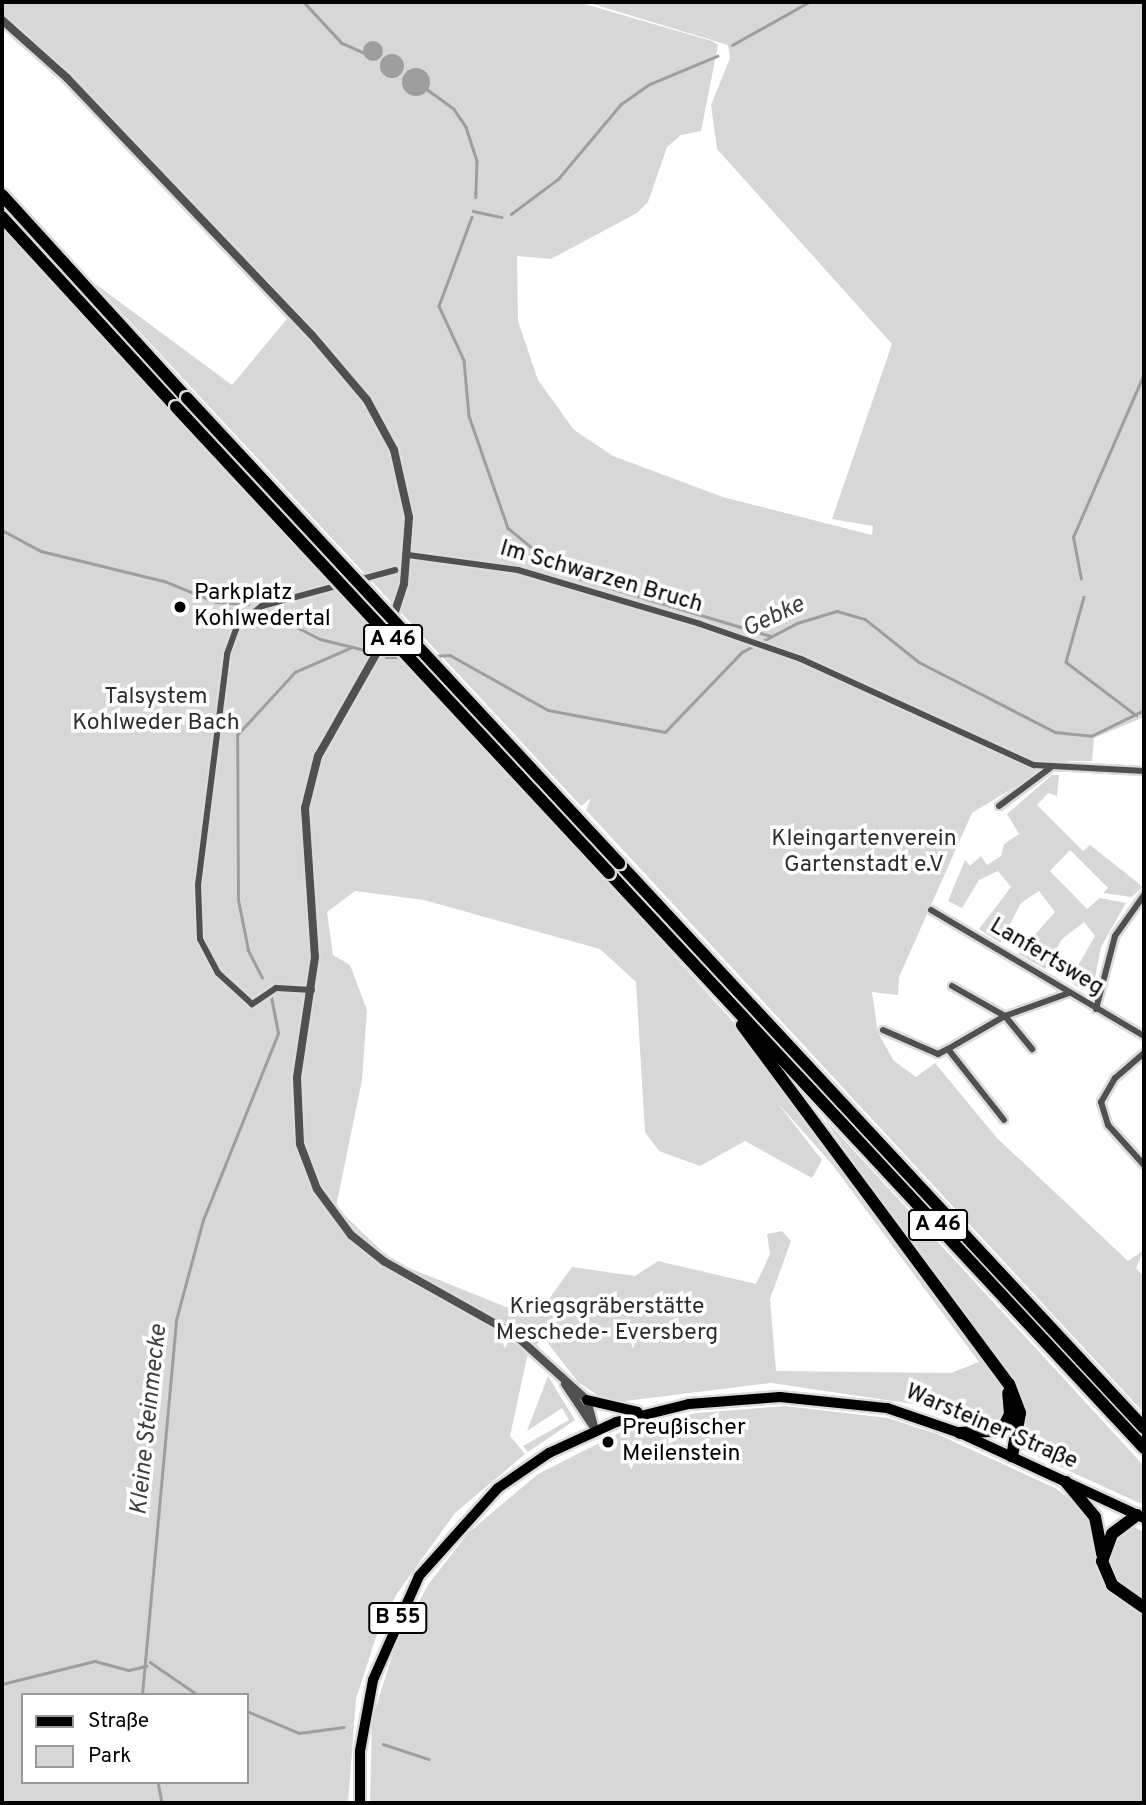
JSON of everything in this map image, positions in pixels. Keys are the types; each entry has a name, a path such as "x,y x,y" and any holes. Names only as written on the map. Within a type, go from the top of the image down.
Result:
{"highway":[{"name":"A 46","path":"2,195 614,868 731,1003 1144,1448"},
{"name":"A 46","path":"2,216 176,407 1144,1426"},
{"path":"731,1003 993,1361 1019,1407 1012,1456"},
{"path":"960,1433 990,1435 1007,1424 1010,1400 993,1361"},
{"path":"1066,1482 1095,1517 1102,1561 1112,1585 1144,1607"},
{"path":"1102,1561 1112,1534 1141,1517"}],"main road":[{"name":"Warsteiner Straße","path":"360,1803 360,1751 373,1680 419,1576 498,1488 595,1429 648,1412 737,1400 819,1399 887,1408 960,1433 1141,1517"},
{"name":"Warsteiner Straße","path":"587,1400 610,1410 648,1412"}],"street":[{"path":"2,20 91,102 367,400 401,473 408,555 388,633 330,732 307,791 312,990 296,1111 303,1156 323,1199 371,1252 493,1320 587,1400 595,1429"},
{"name":"Im Schwarzen Bruch","path":"408,555 518,570 770,647 982,744 1050,768 1144,771"},
{"path":"312,990 276,988 252,1003 218,973 200,939 198,885 227,654 237,626 262,606 395,570"},
{"path":"999,806 1050,768"},
{"path":"1096,1009 1115,936 1142,899"},
{"name":"Lanfertsweg","path":"931,910 1144,1036"},
{"path":"951,986 1005,1016 1032,1049"},
{"path":"883,1030 934,1053 948,1049 1005,1016 1069,993"},
{"path":"948,1049 1004,1120"},
{"path":"1144,1054 1115,1077 1101,1102 1108,1125 1144,1165"},
{"path":"562,1378 595,1429"}],"green space":[{"name":"Kleingartenverein Gartenstadt e.V","path":"2,2 578,2 712,41 718,45 701,131 681,135 667,147 648,202 637,213 551,259 517,256 518,321 538,380 574,430 613,456 723,497 872,535 873,526 832,519 892,344 717,149 711,105 730,58 728,45 586,2 1144,2 1144,717 1094,738 1092,761 1043,761 1031,777 972,813 899,977 898,995 872,992 878,1033 894,1061 916,1077 935,1063 997,1138 1128,1261 1144,1250 1136,1268 1144,1277 1144,1413 586,810 591,798 581,806 94,283 232,385 287,319 131,154 140,145 2,14"},
{"path":"2,229 414,667 737,1026 987,1360 1005,1394 1001,1423 987,1430 913,1404 771,1383 609,1403 578,1382 543,1337 527,1357 510,1436 525,1454 455,1513 396,1595 376,1637 356,1699 348,1803 2,1803","holes":["355,891 424,900 600,949 636,982 645,1132 659,1151 700,1166 745,1141 812,1178 822,1160 776,1101 831,1163 979,1362 951,1373 776,1371 770,1299 791,1241 782,1231 767,1234 770,1254 756,1284 658,1261 635,1276 572,1267 541,1310 506,1307 392,1261 336,1207 362,1080 367,1010 350,965 333,955 327,912"]},
{"path":"1052,775 1059,775 1057,796 1048,793 1037,805 1083,851 1090,845 1143,887 1131,897 1103,893 1108,888 1070,850 1050,871 1087,909 1100,898 1126,903 1101,947 1094,983 1083,990 1061,977 1079,964 1095,936 1084,922 1062,939 1045,969 1018,954 1055,912 1039,891 1021,903 1000,943 979,929 1011,887 998,871 979,880 962,908 948,901 965,860 970,866 981,856 987,865 1001,856 1004,844 1019,834 1007,814"},
{"path":"823,1117 1144,1466 1144,1505 1021,1449 1024,1416"},
{"path":"548,1376 575,1420 528,1452 523,1446 569,1420 562,1408 527,1431"},
{"path":"785,1406 888,1418 937,1434 1055,1488 1088,1512 1100,1571 1144,1611 1144,1803 370,1803 372,1719 396,1644 428,1585 468,1533 538,1474 621,1432 696,1413"},
{"path":"1128,1524 1144,1532 1144,1603 1112,1579 1107,1556"}],"shaded area":[{"path":"373,41 380,44 383,51 380,58 373,61 366,58 363,51 366,44"},
{"path":"392,54 401,57 404,66 401,75 392,78 383,75 380,66 383,57"},
{"path":"416,68 426,72 430,82 426,92 416,96 406,92 402,82 406,72"}],"waterway":[{"path":"304,2 342,43 364,53"},
{"path":"732,45 809,2"},
{"path":"511,214 558,179 621,104 650,84 717,56"},
{"path":"424,87 454,109 466,127 477,161 476,197"},
{"path":"473,211 501,217"},
{"path":"472,217 439,306 464,360 469,416 508,528 564,574 771,636"},
{"path":"1081,579 1073,537 1144,374"},
{"path":"2,530 41,551 164,581 216,602 248,604"},
{"path":"1084,597 1066,662 1136,715"},
{"path":"266,611 320,639 365,650"},
{"name":"Gebke","path":"433,656 450,655 548,710 665,732 742,652 797,623 837,611 865,619 919,662 1055,732 1091,736 1144,710"},
{"name":"Kleine Steinmecke","path":"262,978 248,950 238,900 237,735 295,672 352,647"},
{"name":"Gebke","path":"386,658 405,658"},
{"name":"Kleine Steinmecke","path":"142,1693 176,1320 203,1220 278,1033 271,998"},
{"path":"2,1684 95,1661 129,1670 147,1666"},
{"path":"150,1662 195,1693"},
{"path":"248,1711 299,1733 344,1727"},
{"path":"383,1744 429,1759"},
{"name":"Kleine Steinmecke","path":"158,1784 162,1803"}],"place":[{"name":"Parkplatz Kohlwedertal","path":"180,607"},
{"name":"Preußischer Meilenstein","path":"608,1442"}],"park label":[{"name":"Talsystem Kohlweder Bach","path":"156,711"},
{"name":"Kriegsgräberstätte Meschede- Eversberg","path":"607,1321"}]}
